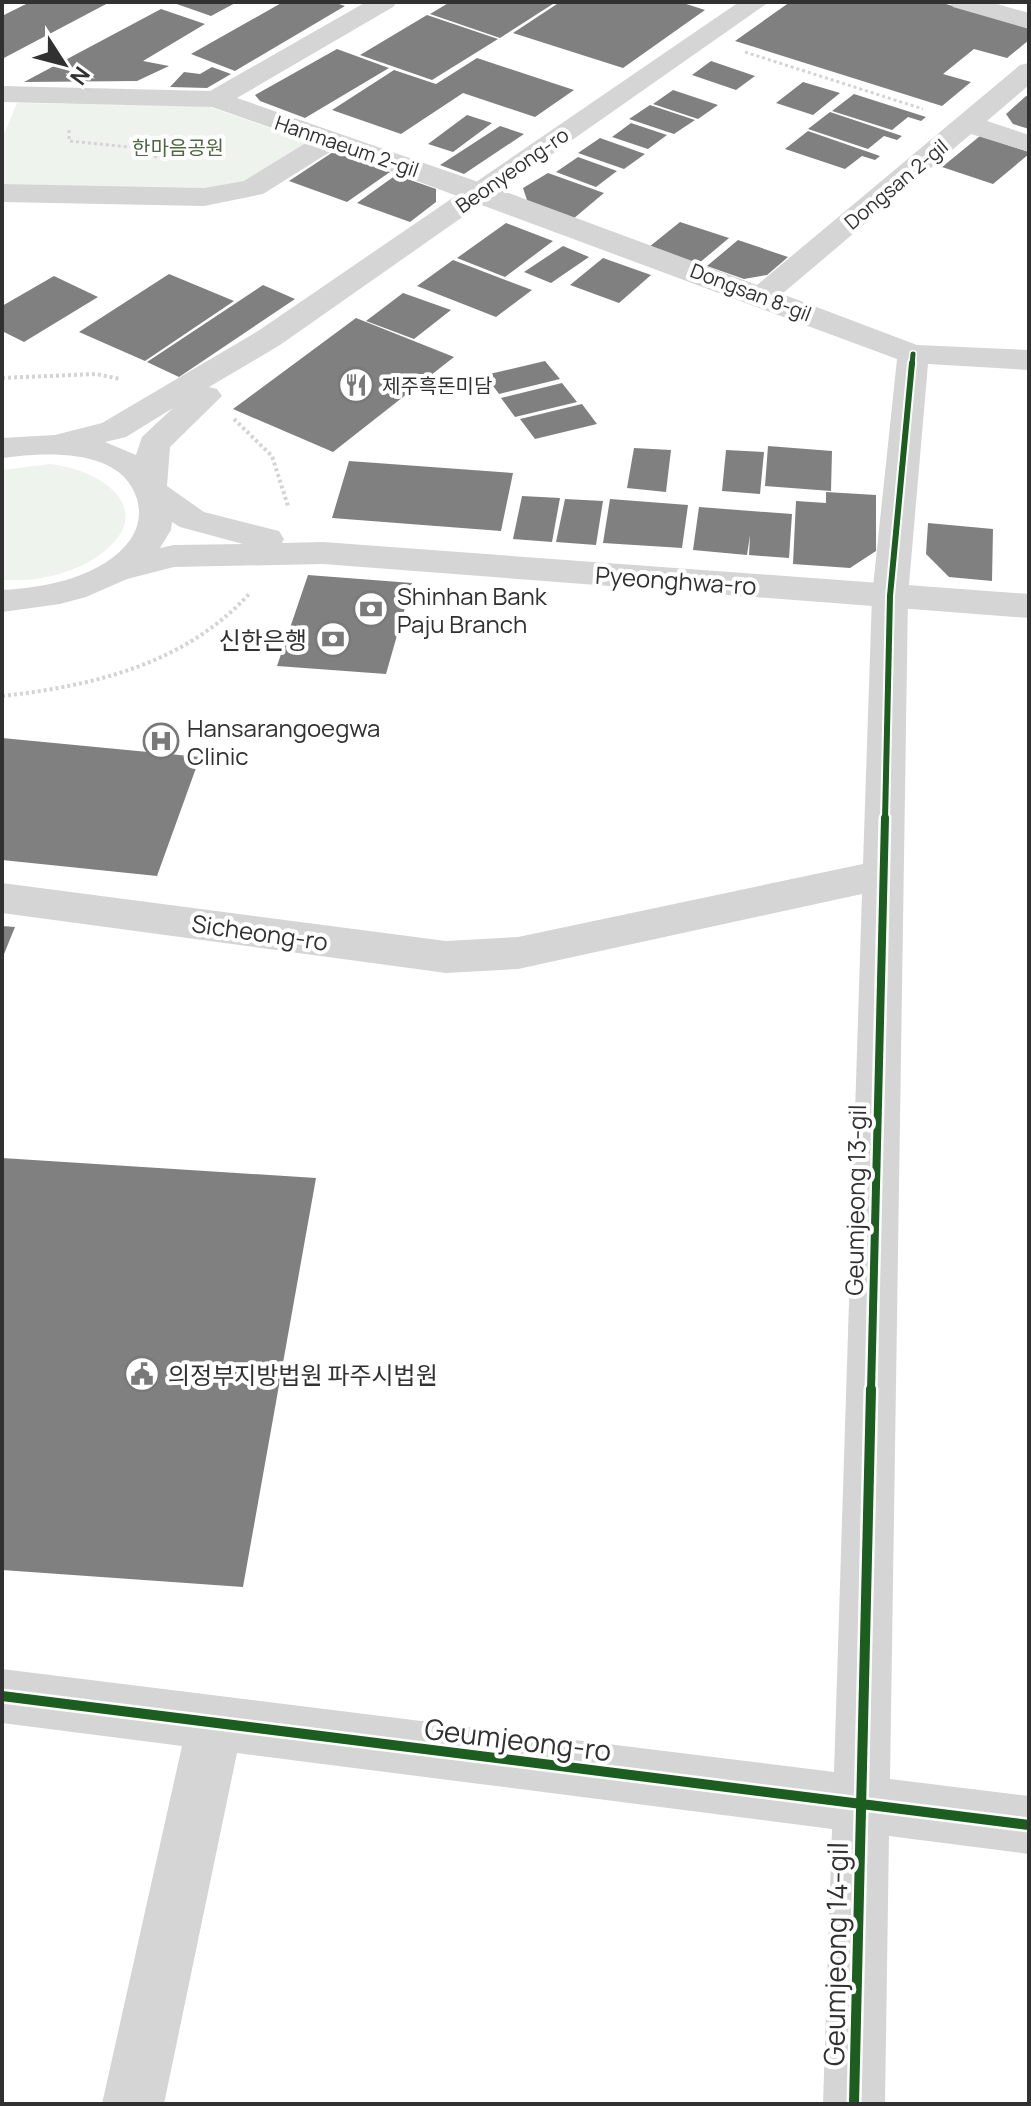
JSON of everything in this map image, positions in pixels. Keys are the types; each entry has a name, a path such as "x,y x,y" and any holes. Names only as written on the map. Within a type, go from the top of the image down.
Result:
{"street":[{"path":"2,94 215,99 384,2"},
{"name":"Beonyeong-ro","path":"269,338 756,2"},
{"path":"962,2 1029,21"},
{"name":"Dongsan 2-gil","path":"762,296 1029,71"},
{"name":"Hanmaeum 2-gil","path":"215,99 480,192"},
{"path":"969,124 1029,144"},
{"path":"2,193 204,197 253,188 330,140"},
{"name":"Dongsan 8-gil","path":"480,192 913,354 1029,360"},
{"path":"3,447 57,444 114,430 269,338"},
{"path":"2,601 50,597 86,586 117,570 139,552 152,532 157,511 152,489 154,444 269,338"},
{"name":"Geumjeong 13-gil","path":"861,1804 890,596 913,354"},
{"path":"57,444 105,452 140,473 152,489 192,520 323,553"},
{"path":"117,570 174,556 323,553"},
{"name":"Pyeonghwa-ro","path":"323,553 1029,606"},
{"path":"2,625 50,597"},
{"name":"Sicheong-ro","path":"2,898 446,957 518,953 883,875"},
{"name":"Geumjeong-ro","path":"2,1696 1029,1825"},
{"path":"133,2104 215,1723"},
{"name":"Geumjeong 14-gil","path":"854,2104 861,1804"}],"path":[{"path":"703,38 969,124"},
{"path":"72,96 69,141 159,150 132,196"}],"green space":[{"name":"한마음공원","path":"17,103 207,106 312,143 249,182 206,189 2,185 2,139"},
{"path":"50,464 72,468 108,486 120,498 125,512 123,527 113,544 82,566 48,577 2,580 2,470"}],"building":[{"path":"30,2 110,2 2,59 2,16"},
{"path":"171,2 237,2 211,16"},
{"path":"283,2 333,2 345,6 235,71 191,54"},
{"path":"450,2 556,2 500,38 430,14"},
{"path":"560,2 680,2 705,10 623,68 513,33"},
{"path":"790,2 939,2 1029,28 1029,40 1007,58 974,49 943,74 971,82 942,106 735,41"},
{"path":"161,9 205,24 143,61 169,66 137,81 24,82"},
{"path":"427,15 498,39 432,80 360,55"},
{"path":"337,49 389,68 305,118 260,101 255,95"},
{"path":"477,58 574,90 535,117 463,93 401,134 332,110 394,70 436,84"},
{"path":"711,61 755,76 736,90 692,75"},
{"path":"212,67 231,74 207,88 170,87 184,72 200,74"},
{"path":"803,82 840,93 813,115 776,103"},
{"path":"673,90 718,105 698,119 653,104"},
{"path":"854,94 926,117 921,121 908,117 892,130 832,111"},
{"path":"1026,96 1029,97 1029,129 1013,124 1006,114"},
{"path":"650,105 695,120 674,134 629,119"},
{"path":"830,112 902,136 897,140 884,136 868,149 808,129"},
{"path":"467,115 492,123 453,152 428,144"},
{"path":"631,123 667,135 648,149 612,137"},
{"path":"500,126 524,134 464,174 440,165"},
{"path":"808,131 880,156 875,160 862,156 845,169 785,149"},
{"path":"980,136 1029,154 993,184 942,167"},
{"path":"600,138 645,154 624,169 578,153"},
{"path":"333,152 390,172 347,202 289,181"},
{"path":"578,157 617,171 596,187 556,172"},
{"path":"548,173 604,193 573,219 528,203 523,188"},
{"path":"396,175 436,189 436,202 410,222 357,203"},
{"path":"680,222 729,238 698,264 649,247"},
{"path":"506,223 553,241 505,277 457,258"},
{"path":"738,240 788,257 767,275 744,279 707,266"},
{"path":"563,246 589,257 551,283 524,272"},
{"path":"603,258 651,275 619,303 570,285"},
{"path":"453,260 532,290 496,317 417,286"},
{"path":"169,274 234,301 145,361 79,332"},
{"path":"54,276 98,297 24,342 2,331 2,306"},
{"path":"263,285 295,299 179,377 147,362"},
{"path":"403,293 451,310 414,339 366,321"},
{"path":"356,318 454,357 333,452 233,409"},
{"path":"545,361 560,379 499,394 485,375"},
{"path":"562,383 577,402 515,417 501,398"},
{"path":"582,404 597,424 535,439 520,419"},
{"path":"768,446 832,451 831,491 765,486"},
{"path":"634,448 671,450 666,492 627,488"},
{"path":"726,450 764,452 760,494 722,491"},
{"path":"349,461 513,473 501,531 332,518"},
{"path":"826,492 876,495 876,551 850,568 793,564 796,501 826,503"},
{"path":"522,496 560,498 552,542 513,539"},
{"path":"565,499 603,501 596,545 556,542"},
{"path":"610,499 688,505 682,548 603,543"},
{"path":"699,507 792,514 789,558 749,555 750,535 747,555 693,550"},
{"path":"928,523 993,529 992,581 949,577 926,554"},
{"path":"308,575 412,583 386,674 277,666"},
{"path":"2,738 200,757 157,876 2,860"},
{"path":"2,926 15,927 2,959"},
{"name":"의정부지방법원 파주시법원","path":"2,1158 316,1178 243,1587 2,1570"}],"cycle path":[{"path":"854,2104 890,596 913,354"},
{"path":"2,1696 1029,1825"}],"place":[{"name":"제주흑돈미담","path":"356,385"},
{"name":"Shinhan Bank Paju Branch","path":"371,609"},
{"name":"신한은행","path":"333,639"},
{"name":"Hansarangoegwa Clinic","path":"161,741"},
{"name":"의정부지방법원 파주시법원","path":"142,1374"}]}
